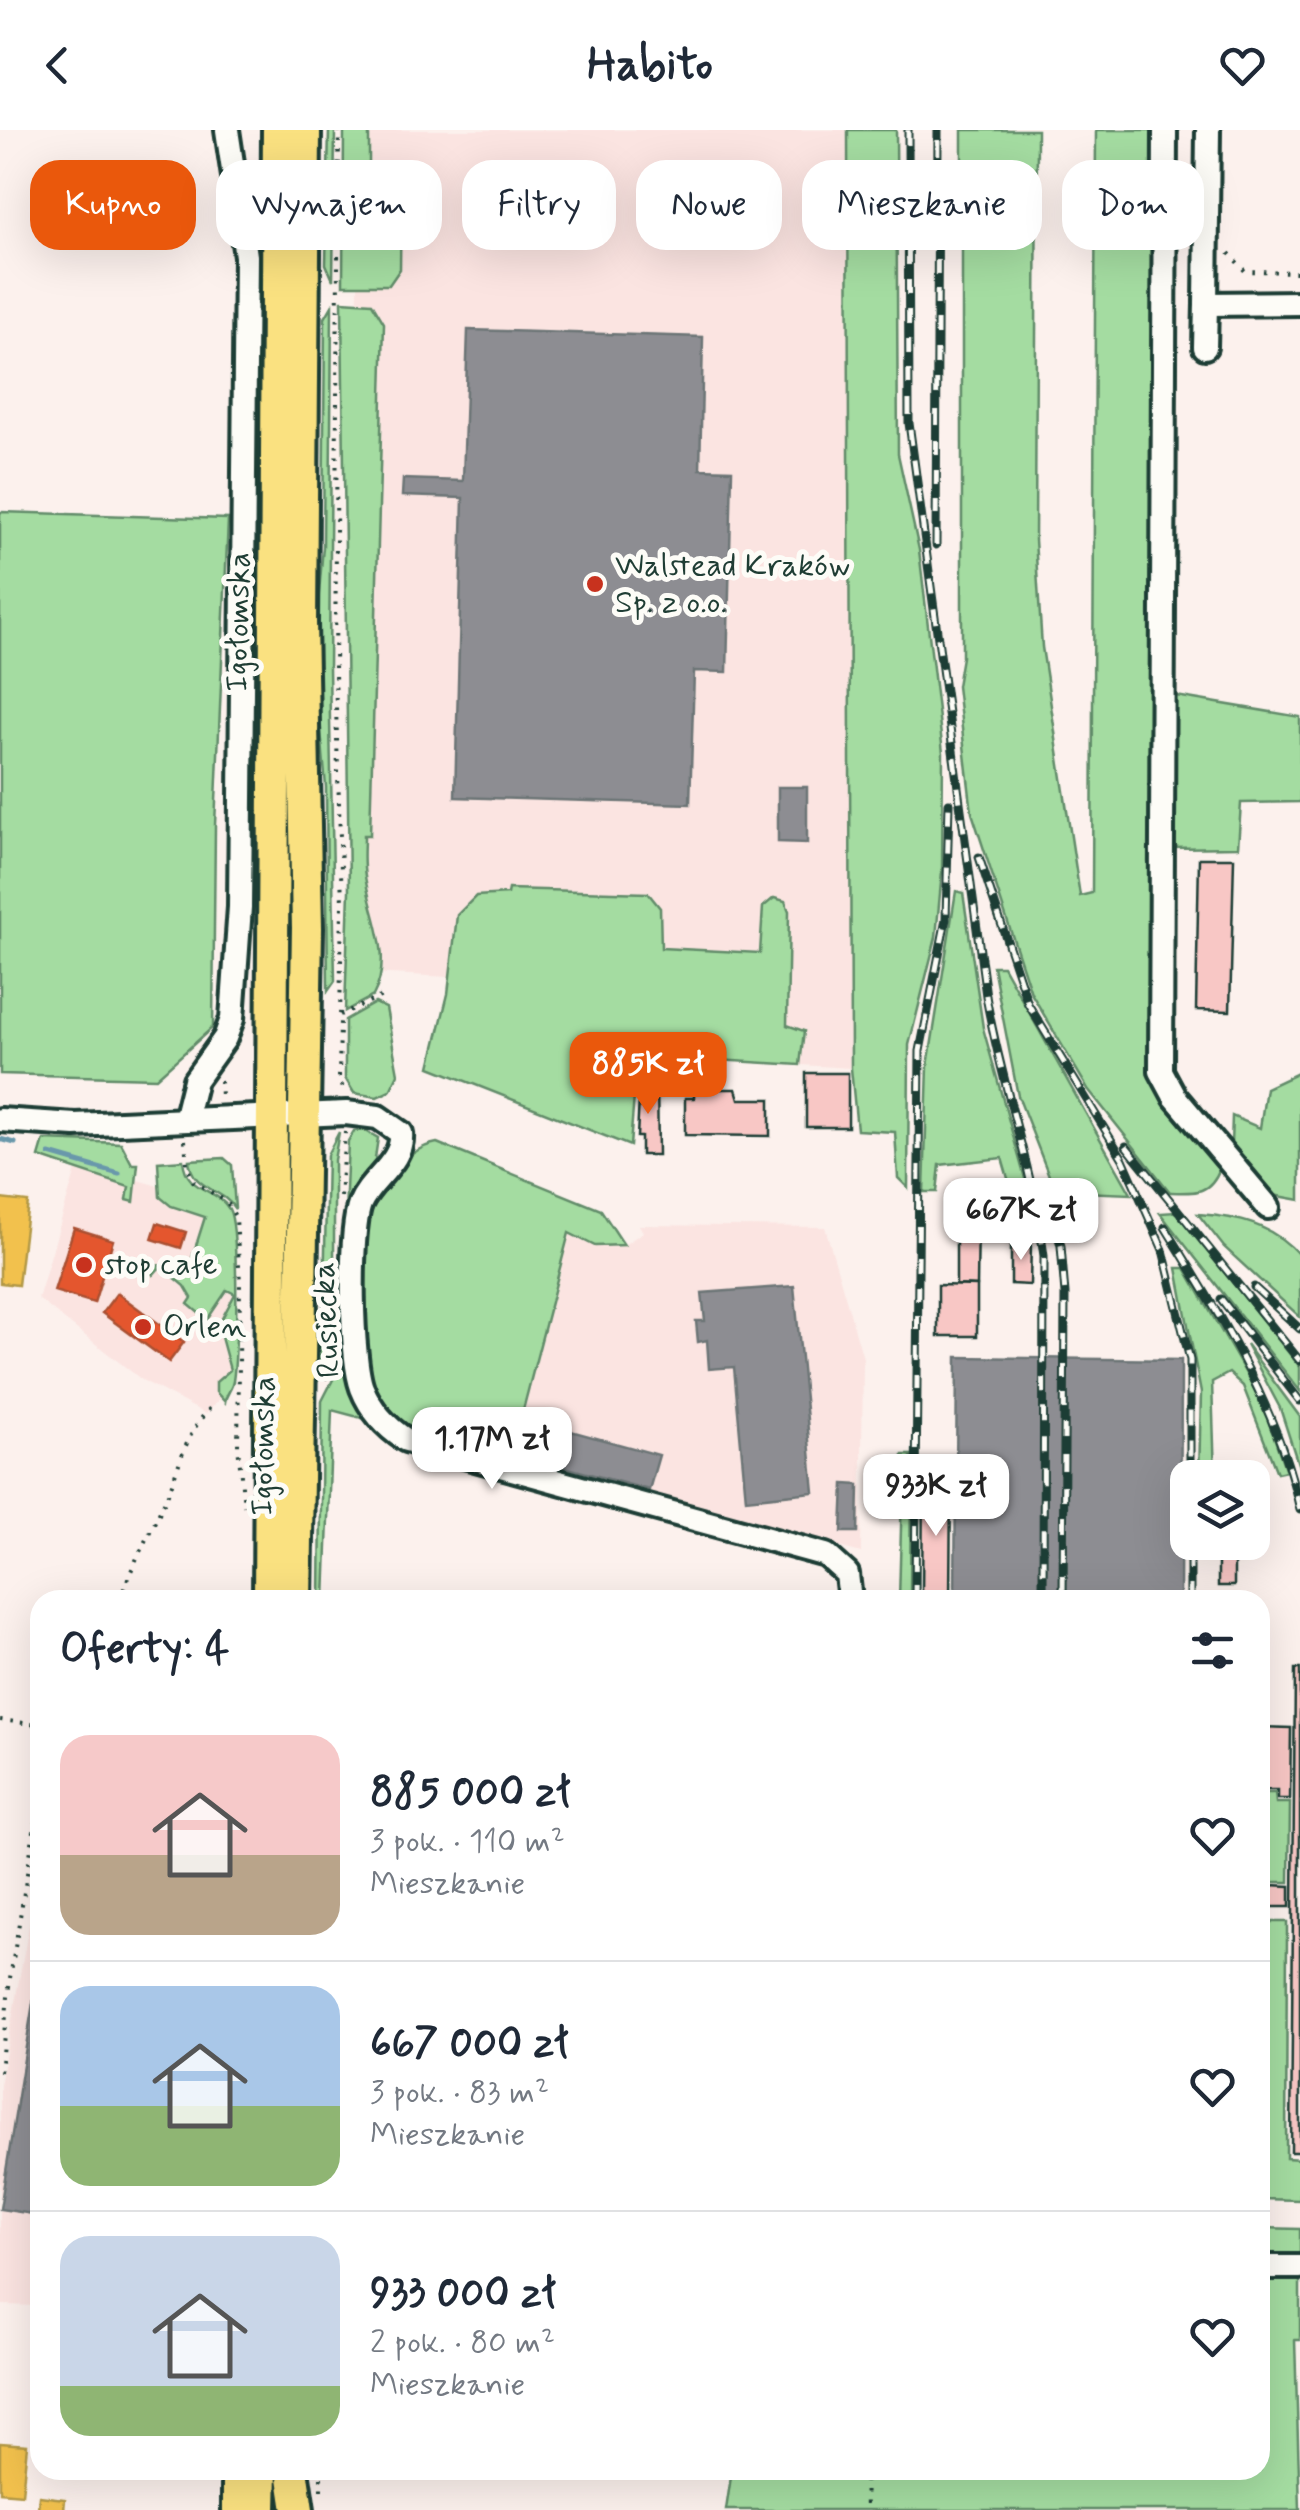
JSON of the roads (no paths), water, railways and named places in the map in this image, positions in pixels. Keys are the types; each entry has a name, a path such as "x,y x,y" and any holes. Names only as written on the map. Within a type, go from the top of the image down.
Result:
{"main road":[{"path":"257,130 291,256"},
{"name":"Igołomska","path":"278,130 291,256 307,888 296,1590"},
{"name":"Igołomska","path":"269,1590 270,1115 291,256 305,130"},
{"path":"291,256 320,130"},
{"path":"238,2480 238,2510"},
{"path":"261,2510 262,2480"},
{"path":"289,2510 290,2480"},
{"path":"293,2480 298,2510"}],"street":[{"path":"186,1120 194,1080 225,1038 232,1019 240,907 246,256 227,130"},
{"path":"1166,130 1161,1071 1175,1097 1268,1207"},
{"path":"1205,346 1208,130"},
{"path":"1206,304 1300,302"},
{"path":"0,1120 74,1124 305,1113"},
{"name":"Rusiecka","path":"305,1113 365,1114 395,1124 401,1132 400,1146 366,1192 355,1227 356,1365 367,1399 391,1430 406,1440 826,1556 847,1574 849,1590"},
{"path":"1270,2267 1300,2267"}],"waterway":[{"path":"0,1139 15,1143"},
{"path":"50,1154 119,1174"}],"railway":[{"path":"908,130 909,423 986,996 1044,1256 1043,1590"},
{"path":"936,545 938,130"},
{"path":"915,1590 920,1051 946,919 949,803"},
{"path":"979,857 1028,1004 1123,1159 1163,1250 1190,1360 1190,1460"},
{"path":"1126,1146 1300,1361"},
{"path":"1046,1187 1061,1246 1065,1294 1063,1590"},
{"path":"1165,1227 1262,1398 1290,1471 1300,1510"},
{"path":"1254,1287 1300,1329"},
{"path":"1221,1299 1300,1401"},
{"path":"1190,1560 1190,1590"}],"place":[{"name":"Walstead Kraków Sp. z o.o.","path":"595,584"},
{"name":"stop cafe","path":"84,1265"},
{"name":"Orlen","path":"143,1327"}]}
